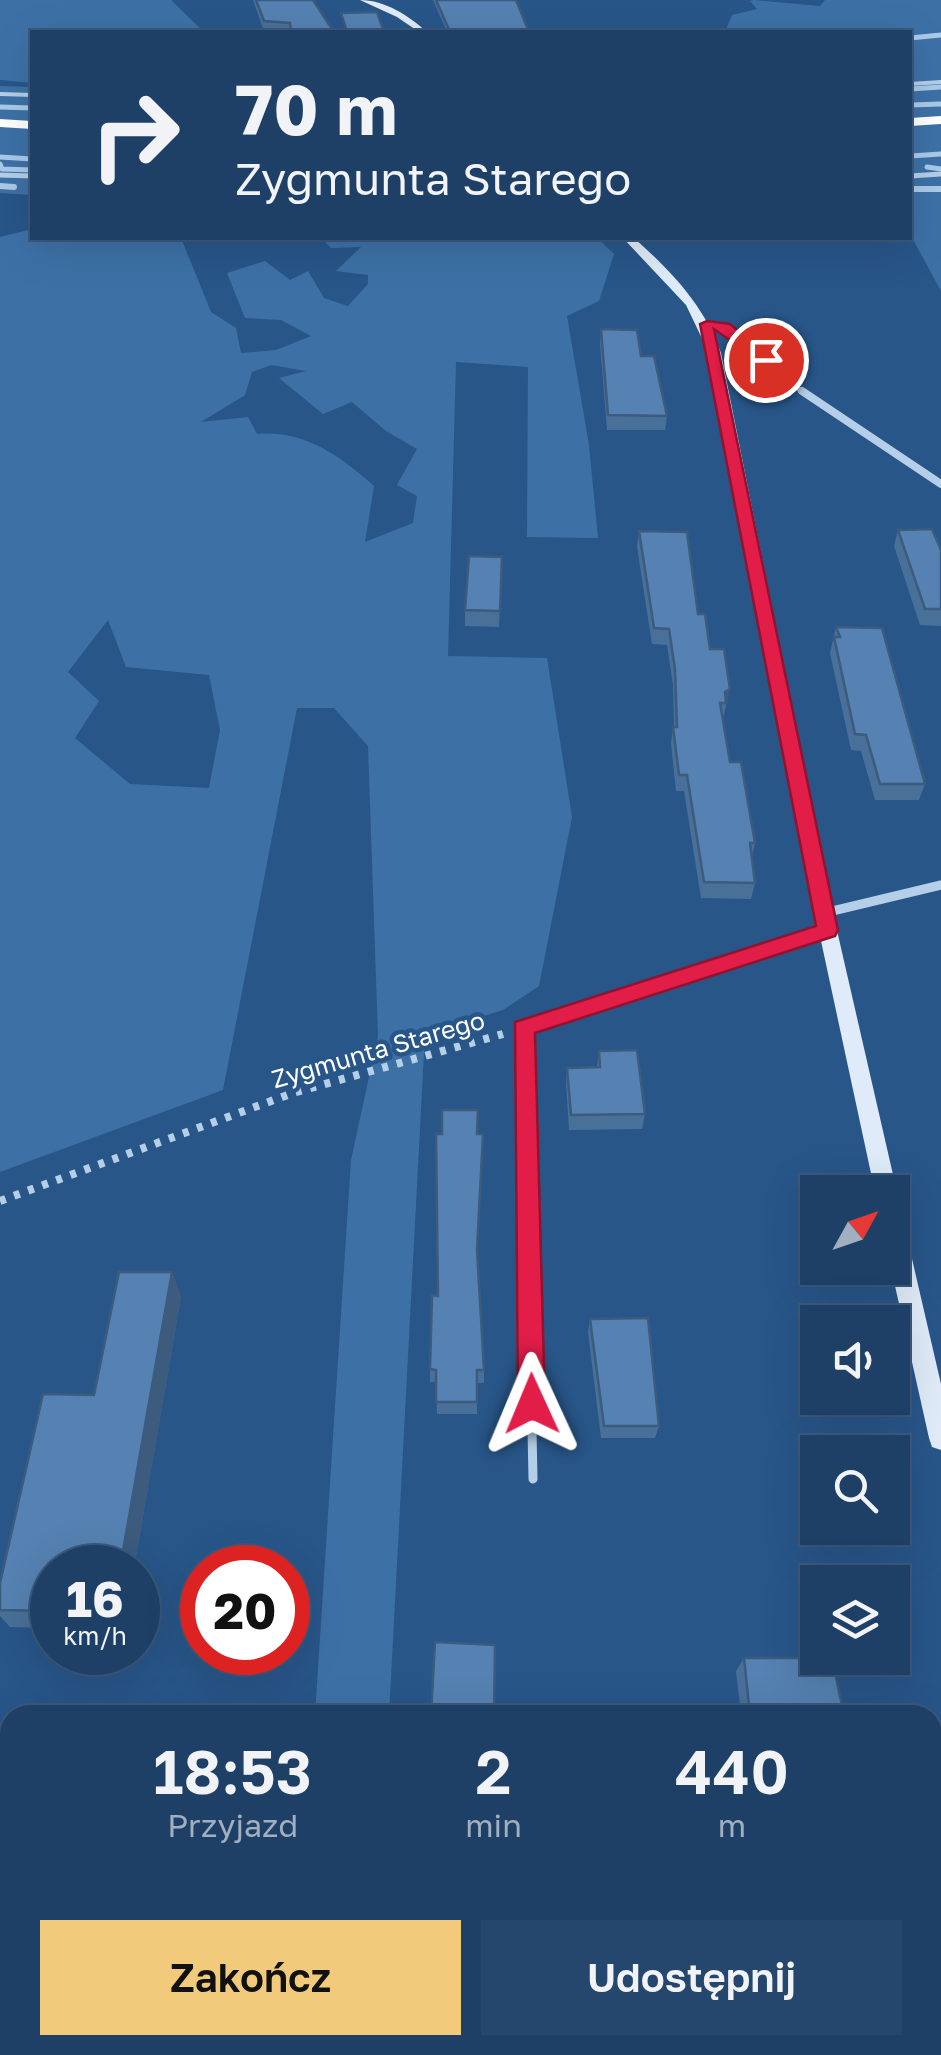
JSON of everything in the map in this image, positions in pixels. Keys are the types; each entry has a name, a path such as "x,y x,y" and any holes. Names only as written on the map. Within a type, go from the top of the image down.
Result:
{"highway":[{"path":"912,122 941,120"},
{"path":"0,123 30,125"},
{"path":"912,137 941,136"},
{"path":"0,140 30,142"}],"street":[{"path":"364,0 400,15 420,30"},
{"path":"912,84 941,82"},
{"path":"0,94 30,95"},
{"path":"0,174 30,176"},
{"path":"912,176 941,174"},
{"path":"630,240 661,268 707,324 826,922 882,1175"},
{"path":"707,324 725,327 826,410 941,484"},
{"name":"Zygmunta Starego","path":"524,1028 941,885"},
{"path":"907,1285 941,1438"}],"lane":[{"path":"524,1028 533,1478"}],"path":[{"name":"Zygmunta Starego","path":"0,1200 293,1092 524,1028"}],"shaded area":[{"path":"0,0 171,0 202,30 30,30 30,83 0,80"},
{"path":"825,0 941,0 941,291 912,238 912,30 726,30 732,15 757,9 750,1 820,6"},
{"path":"0,86 30,87 30,195 0,193"},
{"path":"30,230 30,240 182,240 211,312 236,328 241,353 276,350 311,336 281,320 245,318 227,273 265,261 290,280 308,271 324,298 348,306 368,284 368,275 336,271 361,247 331,248 323,240 599,240 614,254 599,301 567,316 589,445 598,538 527,537 528,367 456,362 448,656 547,658 572,817 539,986 503,1010 425,1034 390,1705 316,1705 351,1160 378,1036 368,746 334,708 297,708 223,1090 0,1172 0,237","holes":["271,365 306,371 279,378 323,414 352,402 386,431 417,449 397,485 417,496 413,523 365,542 374,486 348,465 306,441 257,434 248,417 201,422 245,395 252,372","108,620 126,667 209,675 220,730 209,788 130,784 75,738 99,701 68,672"]}],"building":[{"path":"256,0 313,0 333,30 291,30 290,23 264,21"},
{"path":"436,0 516,0 528,30 449,30"},
{"path":"377,12 383,30 346,30 341,13"},
{"path":"601,329 637,330 641,356 654,356 667,416 608,415"},
{"path":"932,529 941,550 941,609 925,609 898,530"},
{"path":"639,531 687,532 698,614 705,614 710,649 724,649 730,689 725,692 726,703 720,703 730,762 741,762 755,843 750,843 755,883 704,882 687,775 679,775 673,727 677,727 675,669 669,629 654,628"},
{"path":"469,556 502,557 500,611 465,610"},
{"path":"836,627 882,628 925,784 880,784 866,735 855,734 834,637 840,637"},
{"path":"637,1050 645,1114 571,1115 567,1068 600,1067 599,1051"},
{"path":"442,1110 478,1110 477,1134 483,1134 477,1250 484,1370 477,1370 477,1402 436,1402 436,1370 430,1369 432,1295 438,1296 436,1134 442,1134"},
{"path":"119,1272 172,1272 124,1545 30,1545 30,1611 0,1610 0,1583 43,1394 94,1395"},
{"path":"648,1318 659,1426 604,1426 590,1319"},
{"path":"435,1642 495,1645 494,1705 432,1705"},
{"path":"744,1658 800,1658 800,1675 836,1675 842,1705 749,1705"}],"waterway":[{"path":"912,38 941,35"},
{"path":"912,89 941,87"},
{"path":"912,105 941,104"},
{"path":"0,107 30,108"},
{"path":"912,156 941,154"},
{"path":"0,157 30,159"},
{"path":"0,164 2,169 30,170"},
{"path":"927,167 941,169"},
{"path":"0,186 14,187"},
{"path":"912,189 941,189"}],"route":[{"path":"532,1404 524,1028 828,930 707,324 725,327 766,360"}]}
